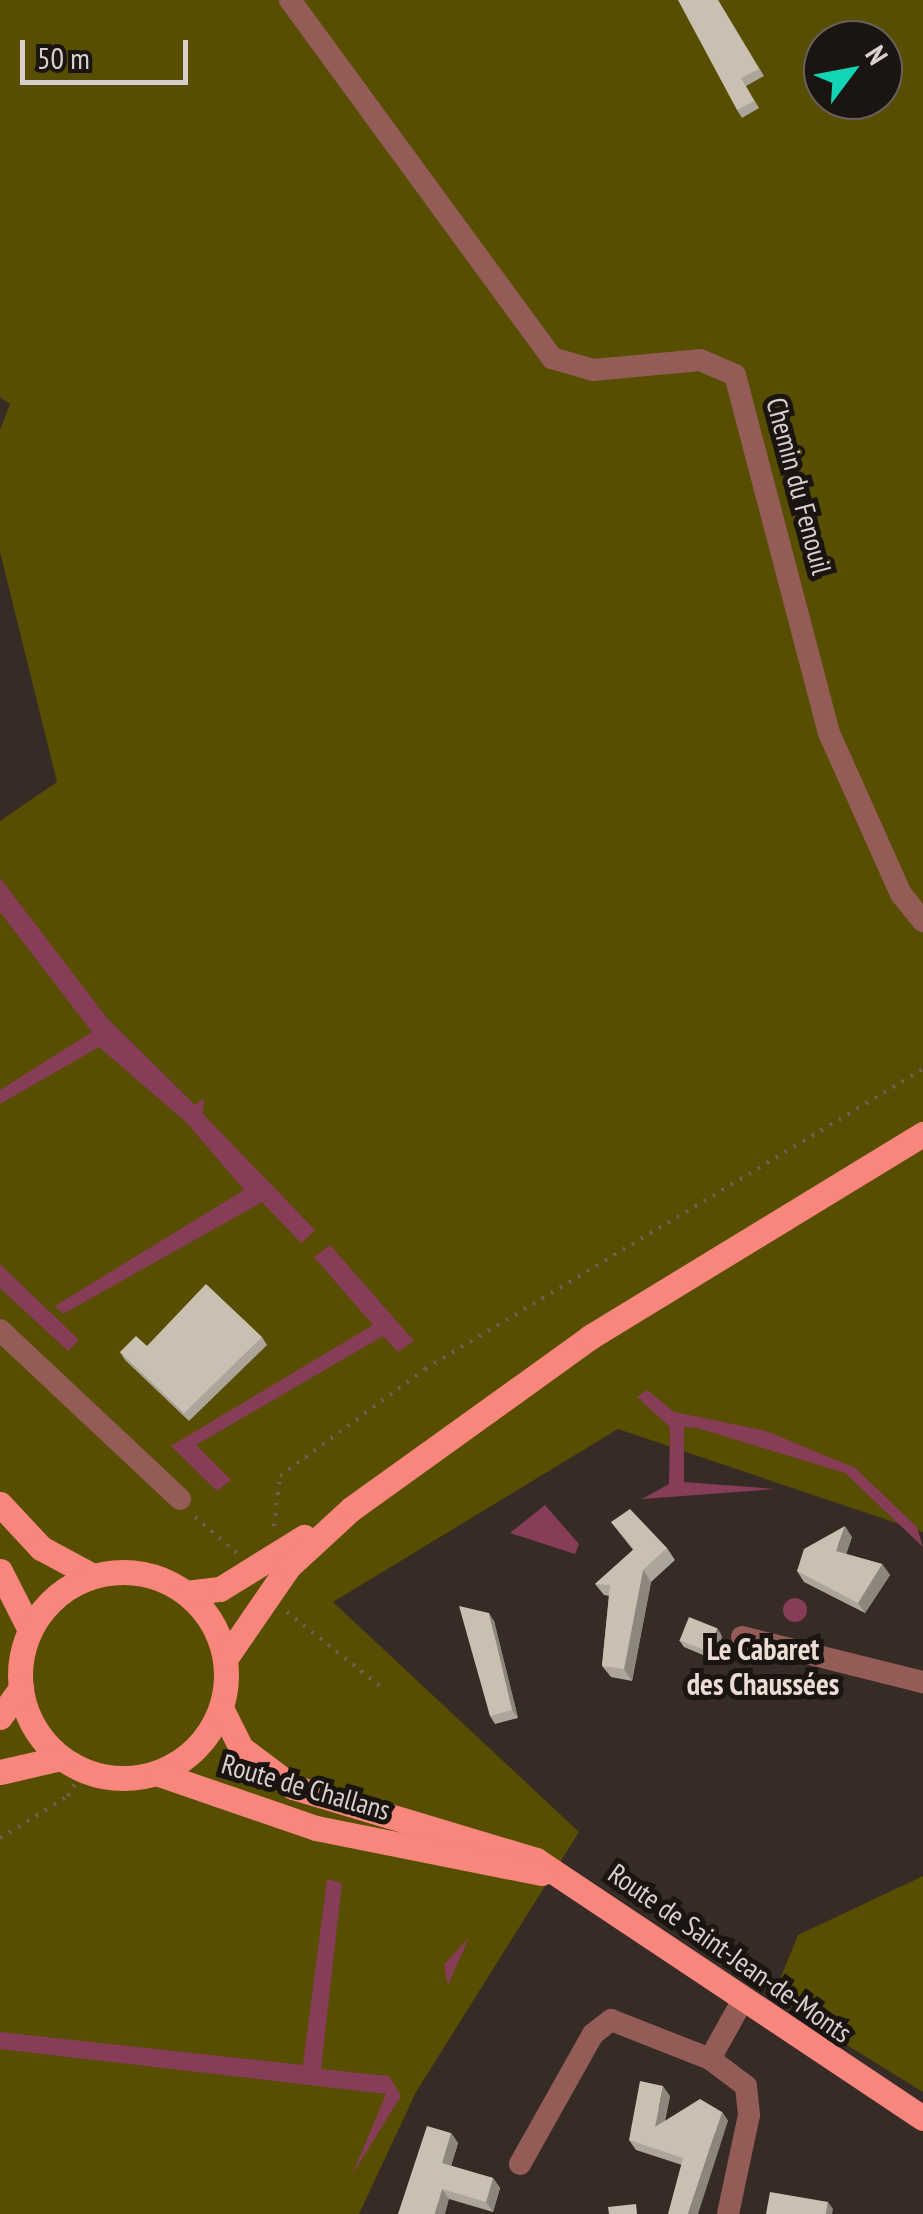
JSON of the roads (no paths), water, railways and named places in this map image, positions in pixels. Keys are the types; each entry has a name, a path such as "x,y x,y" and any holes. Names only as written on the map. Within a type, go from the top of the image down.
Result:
{"main road":[{"path":"186,1593 251,1569 352,1509 606,1327 923,1134"},
{"path":"0,1504 41,1548 93,1576"},
{"path":"0,1772 72,1764 156,1773 196,1748 221,1708 225,1658 251,1569"},
{"path":"0,1571 30,1630"},
{"path":"0,1716 20,1688 30,1630 46,1606 93,1576 141,1573 186,1593 225,1658"},
{"path":"20,1688 28,1715 72,1764"},
{"name":"Route de Challans","path":"221,1708 241,1748 293,1787 444,1843"},
{"name":"Route de Challans","path":"156,1773 316,1828 444,1843"},
{"name":"Route de Saint-Jean-de-Monts","path":"444,1843 552,1872 612,1904 741,2003 923,2118"}],"street":[{"name":"Chemin du Fenouil","path":"290,0 552,358 592,370 715,362 735,374 828,733 901,894 923,920"},
{"path":"0,1330 180,1499"},
{"path":"742,1637 923,1682"},
{"path":"710,2060 741,2003"},
{"path":"520,2164 605,2021 710,2060 751,2099 728,2214"}],"district":[{"name":"Le Cabaret des Chaussées","path":"763,1666"}]}
